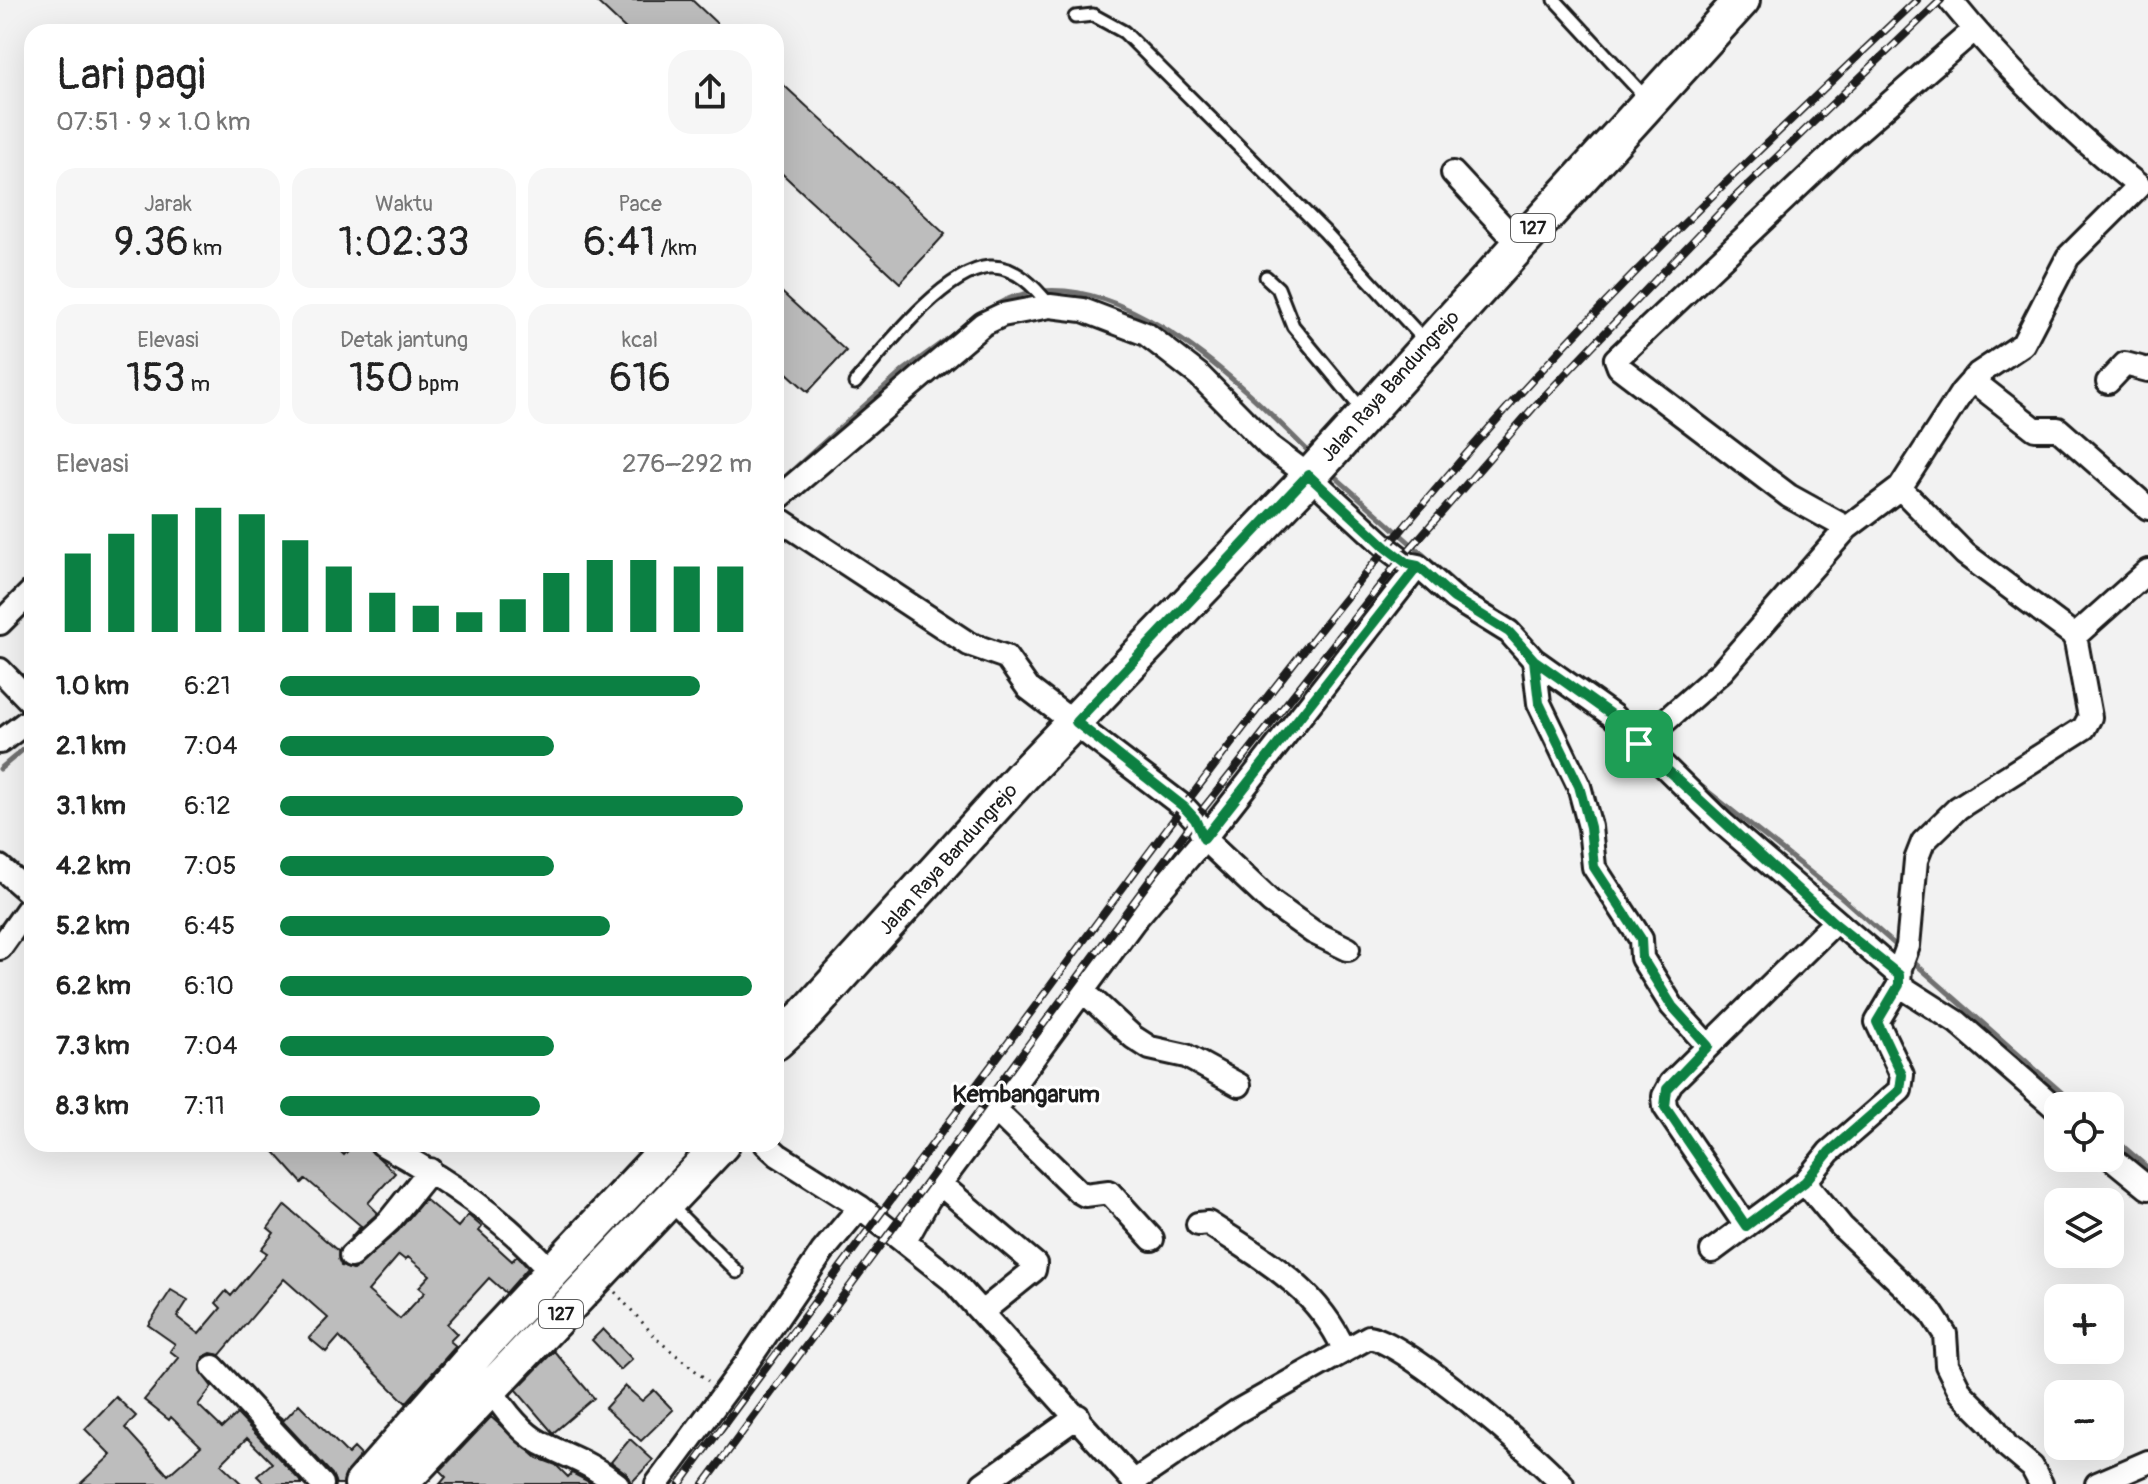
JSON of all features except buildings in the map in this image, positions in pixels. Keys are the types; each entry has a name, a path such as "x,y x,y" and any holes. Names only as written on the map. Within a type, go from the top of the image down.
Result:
{"main road":[{"name":"Jalan Raya Bandungrejo","path":"784,1035 1365,413 1649,102 1736,2"},
{"name":"Jalan Raya Bandungrejo","path":"784,1051 806,1014"},
{"name":"127","path":"362,1484 551,1272 664,1152"},
{"name":"127","path":"400,1484 715,1152"},
{"path":"588,1233 607,1266"}],"street":[{"path":"1641,743 1722,671 1847,528 1900,488 1941,421 1972,380 2019,349 2068,257 2145,185 2068,128 1974,30 1950,0"},
{"path":"1847,528 1789,496 1619,367 1616,359 1844,143 1974,30"},
{"path":"1453,173 1519,244"},
{"path":"784,493 983,324 1002,315 1048,303 1083,310 1146,334 1199,375 1269,446 1315,467 1387,548 1408,564 1418,566 1454,598 1509,632 1534,660 1613,716 1834,923 1957,1022 2044,1098"},
{"path":"2108,382 2125,364 2148,370"},
{"path":"1972,380 2035,429 2058,429 2148,508"},
{"path":"1712,1251 1805,1182 1829,1152 1900,1090 1902,1075 1877,1022 1899,976 1908,946 1916,860 1923,842 1935,827 2088,723 2088,703 2075,636 1965,554 1900,488"},
{"path":"784,522 969,644 1006,657 1028,688 1184,807 1195,819 1204,839 1285,913 1313,932 1348,949"},
{"path":"905,1241 940,1184 1082,990 1418,566"},
{"path":"2075,636 2145,580"},
{"path":"0,623 24,599"},
{"path":"1534,660 1539,703 1579,786 1590,827 1594,867 1641,939 1642,958 1649,970 1672,1006 1708,1046"},
{"path":"0,670 24,716"},
{"path":"0,742 24,728"},
{"path":"0,867 24,888"},
{"path":"0,948 24,914"},
{"path":"1746,1226 1665,1107 1667,1089 1834,923"},
{"path":"1082,990 1133,1037 1150,1048 1186,1056 1239,1085"},
{"path":"995,1110 1078,1191 1085,1195 1109,1192 1152,1239"},
{"path":"397,1152 430,1170 527,1245 551,1272"},
{"path":"775,1152 860,1207 951,1279 1078,1416 1134,1483 1236,1412 1369,1337 1388,1343 1479,1409 1562,1484"},
{"path":"2124,1168 2148,1188"},
{"path":"351,1256 389,1221 430,1170"},
{"path":"1805,1182 1842,1227 1930,1311 1945,1334 1947,1365 1961,1393 1991,1423 2007,1446 2032,1467 2041,1484"},
{"path":"940,1184 1035,1264 1034,1270 982,1312"},
{"path":"657,1484 823,1251 860,1207"},
{"path":"1198,1224 1208,1223 1292,1280 1331,1319 1344,1349"},
{"path":"213,1367 322,1484"},
{"path":"490,1388 522,1429 539,1442 593,1465 617,1484"},
{"path":"996,1480 1078,1416"},
{"path":"2097,1484 2148,1462"}],"lane":[{"path":"1555,0 1649,102"},
{"path":"1075,17 1093,15 1124,32 1324,231 1428,344"},
{"path":"855,383 918,310 969,273 990,267 1010,270 1029,282 1048,303"},
{"path":"1266,277 1278,288 1293,326 1365,413"},
{"path":"668,1202 737,1272"}],"path":[{"path":"607,1266 659,1341 723,1394"}],"waterway":[{"path":"983,313 1026,293 1071,292 1116,304 1162,327 1205,357 1246,391 1312,455"},
{"path":"784,478 904,370 962,328"},
{"path":"1331,473 1470,596"},
{"path":"0,769 24,749"},
{"path":"1691,778 1840,896 1900,949"},
{"path":"1910,959 2061,1092"},
{"path":"2124,1147 2148,1168"}],"railway":[{"path":"680,1484 1212,769 1391,542 1517,397 1614,294 1917,0"},
{"path":"704,1484 1195,819 1401,559 1533,408 1733,199 1941,0"}],"district":[{"name":"Kembangarum","path":"1026,1094"}],"route":[{"path":"1639,744 1613,716 1534,660 1509,632 1454,598 1418,566 1204,839 1195,819 1184,807 1076,722 1308,475 1387,548 1408,564 1418,566 1454,598 1509,632 1534,660 1541,711 1579,786 1590,827 1594,867 1641,939 1642,958 1672,1006 1708,1046 1671,1083 1664,1096 1665,1107 1746,1226 1805,1182 1829,1152 1900,1090 1902,1075 1877,1022 1899,985 1899,975 1834,923 1639,744"}]}
